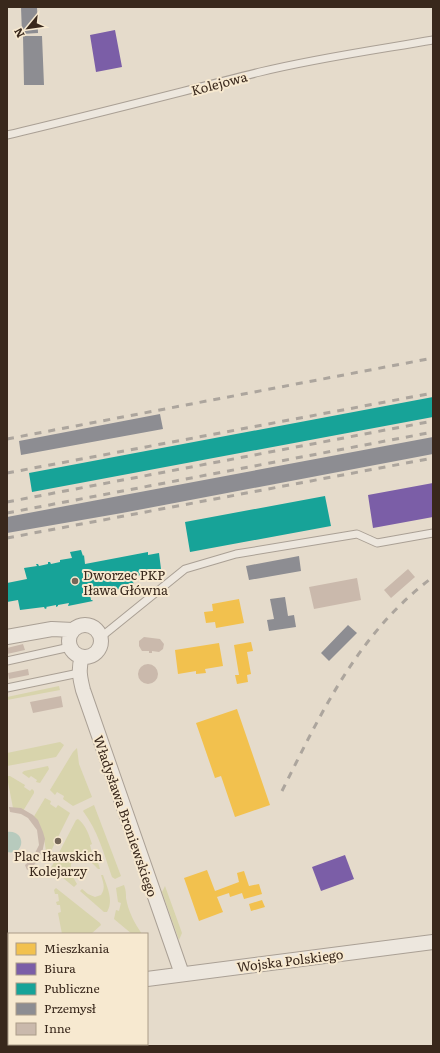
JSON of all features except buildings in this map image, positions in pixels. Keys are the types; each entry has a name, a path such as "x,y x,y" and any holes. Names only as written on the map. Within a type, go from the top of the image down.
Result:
{"street":[{"path":"89,625 94,627 101,637 100,648 97,652 88,657 82,657 73,652 70,647 70,635 78,626 89,625"},
{"path":"7,637 52,629 73,630"},
{"name":"Władysława Broniewskiego","path":"82,657 79,673 96,732 182,974"},
{"name":"Wojska Polskiego","path":"148,979 433,942"}],"lane":[{"name":"Kolejowa","path":"7,135 261,72 344,55 433,40"},
{"path":"101,637 185,569 236,554 357,534 377,543 433,533"},
{"path":"7,660 70,647"},
{"path":"7,688 79,673"}],"shaded area":[{"path":"59,686 60,690 7,700 7,697"},
{"path":"60,742 64,745 56,757 7,766 7,753"},
{"path":"77,748 79,764 92,797 73,806 63,799 64,796 57,792 55,795 50,790 73,752"},
{"path":"48,766 49,769 40,783 36,782 37,780 31,776 29,778 22,773 24,771"},
{"path":"8,776 25,785 24,787 30,791 32,789 34,791 23,811 13,808"},
{"path":"45,798 51,801 50,804 56,808 58,805 70,813 51,851 48,853 46,851 41,829 33,818"},
{"path":"94,805 121,876 115,879 112,877 97,835 83,811"},
{"path":"78,819 85,827 92,844 90,845 92,853 95,852 100,869 85,859 75,857 71,863 73,878 77,884 74,887 51,868 76,820"},
{"path":"7,832 18,834 21,842 18,850 7,852"},
{"path":"101,875 103,875 110,898 107,912 104,912 80,891 82,889 95,897 101,895 104,887"},
{"path":"124,885 130,912 134,922 141,933 131,933 114,919 116,910 119,911 121,903 118,902 116,888"},
{"path":"165,886 182,933 179,940 162,892"},
{"path":"56,888 101,925 92,933 62,933 58,913 61,912 60,905 57,905 56,902 59,901 58,894 55,894 54,890"}],"railway":[{"path":"7,439 433,358"},
{"path":"7,473 433,393"},
{"path":"7,502 433,421"},
{"path":"7,513 433,432"},
{"path":"7,538 433,458"},
{"path":"282,791 328,703 363,648 384,622 407,599 433,577"}],"place":[{"name":"Dworzec PKP Iława Główna","path":"75,581"},
{"name":"Plac Iławskich Kolejarzy","path":"58,841"}]}
